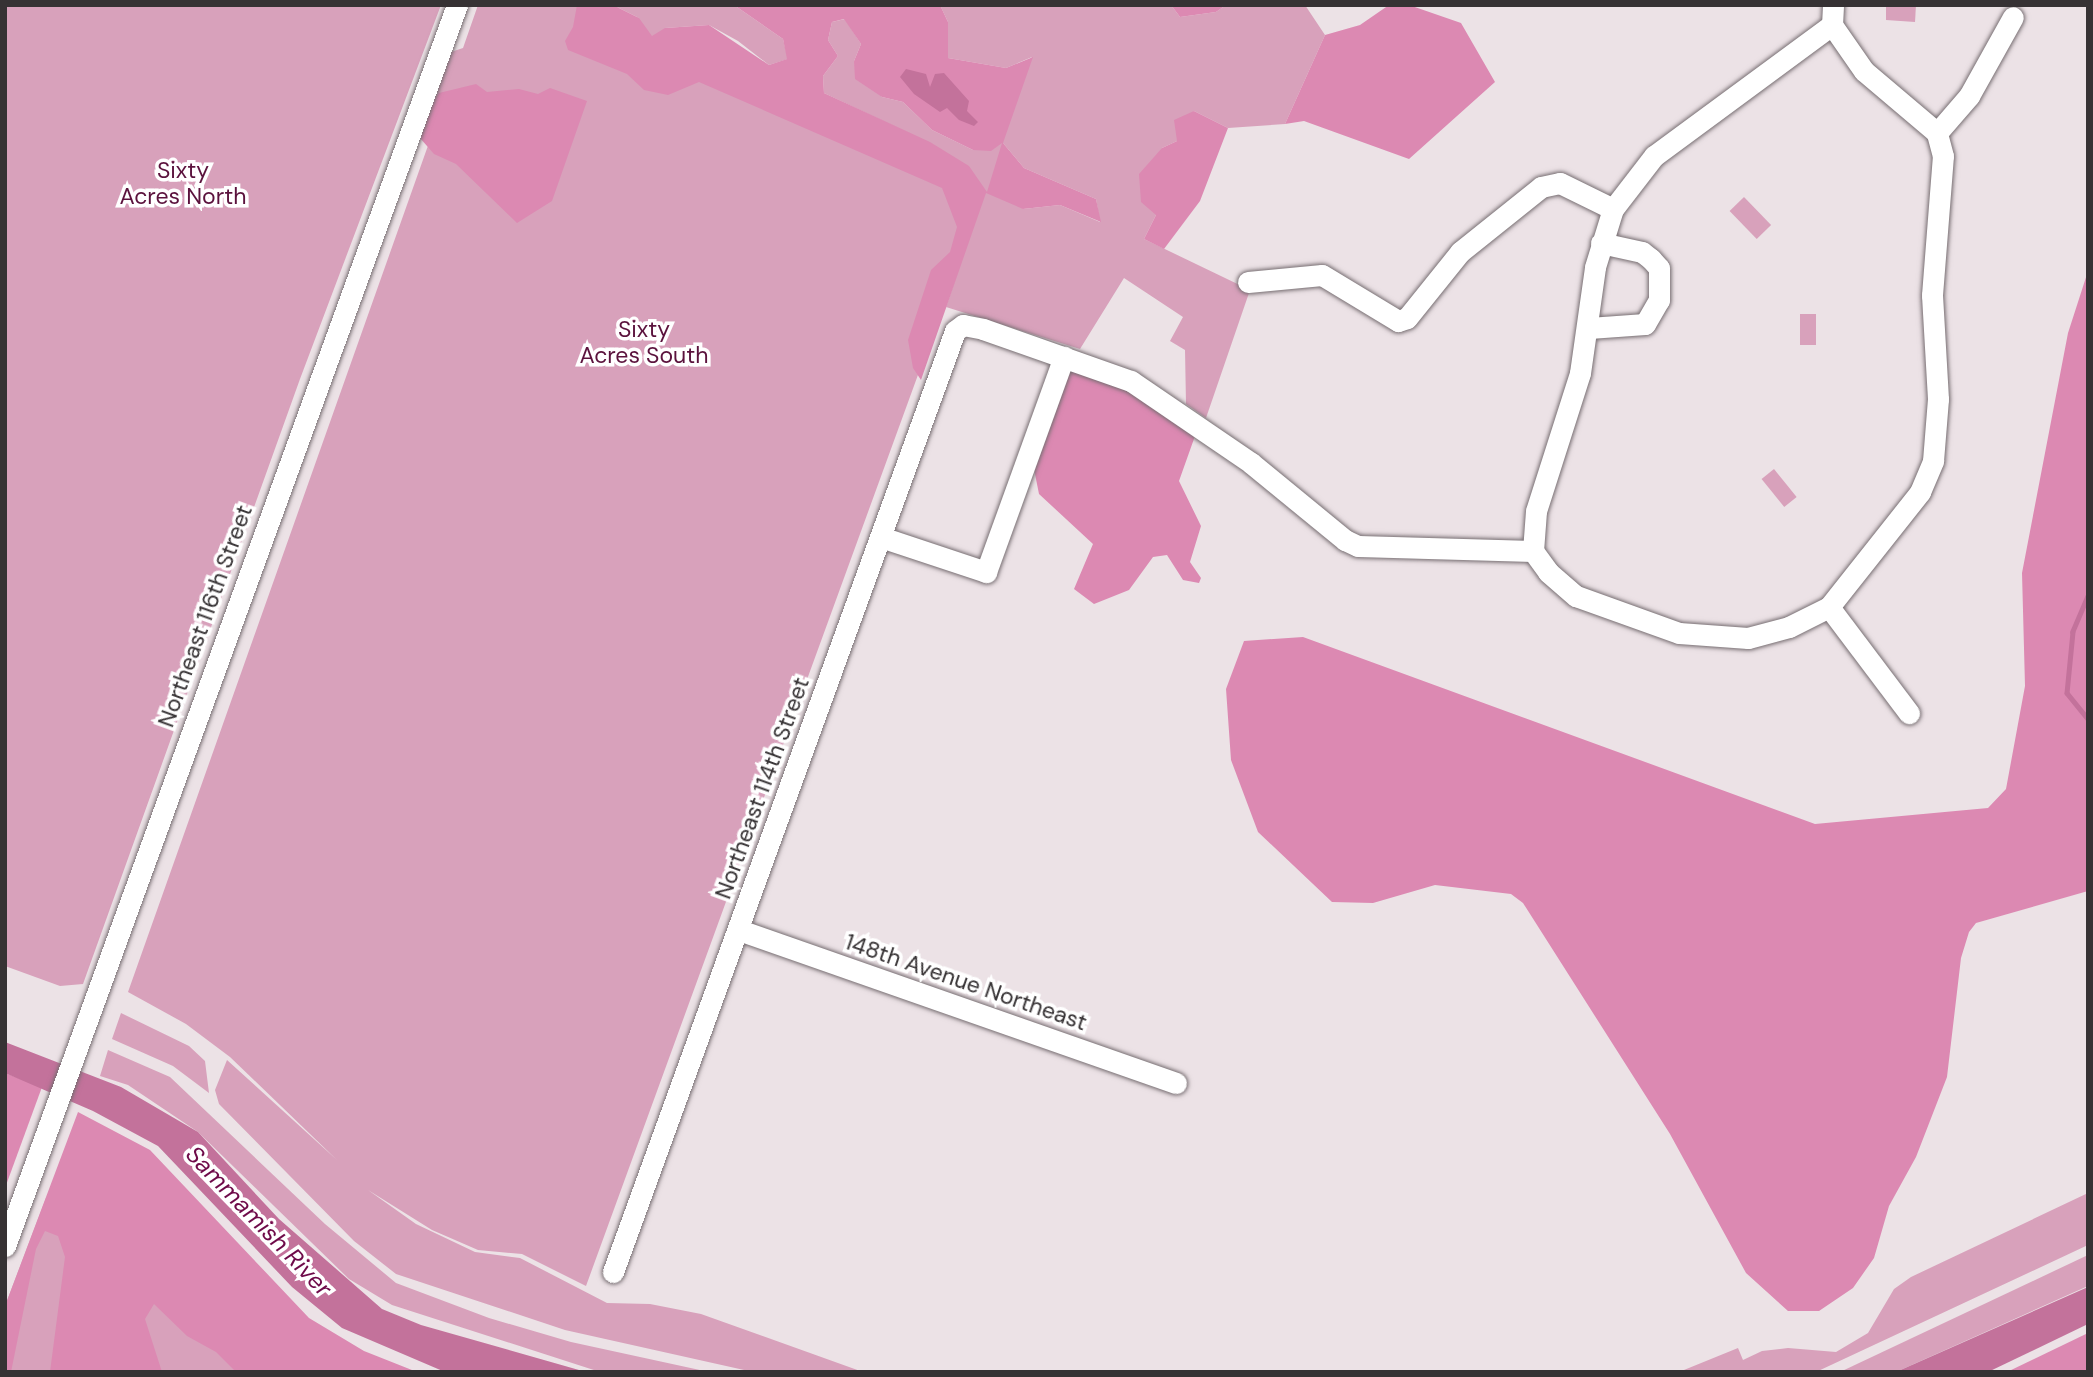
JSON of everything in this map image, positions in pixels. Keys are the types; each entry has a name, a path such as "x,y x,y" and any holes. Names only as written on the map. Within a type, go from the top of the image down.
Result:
{"street":[{"name":"Northeast 116th Street","path":"5,1246 457,5"},
{"path":"1833,15 1864,71 1937,133 1943,156 1932,295 1938,399 1933,461 1920,492 1829,607 1789,627 1748,638 1679,634 1576,596 1548,572 1534,551 1536,511 1580,373 1601,243 1613,209 1654,156 1833,15"},
{"path":"1937,133 1969,96 2013,16"},
{"path":"1248,282 1260,284 1322,275 1398,321 1407,318 1460,252 1541,187 1560,183 1613,209"},
{"path":"1589,328 1645,324 1659,300 1659,268 1651,259 1642,251 1601,243"},
{"name":"Northeast 114th Street","path":"612,1272 881,537 950,340 962,325 1064,357"},
{"path":"881,537 986,572 1064,357 1152,393 1358,546 1534,551"},
{"path":"1829,607 1909,713"},
{"name":"148th Avenue Northeast","path":"738,930 1176,1083"}],"green space":[{"name":"Sixty Acres North","path":"5,5 441,5 300,379 83,984 60,986 5,966"},
{"name":"Sixty Acres South","path":"478,5 595,5 639,18 613,5 734,5 783,39 788,59 769,65 738,41 709,25 665,28 936,146 824,93 823,76 838,56 828,40 832,22 845,19 861,44 854,61 882,97 903,102 932,130 973,150 1032,57 1006,68 948,58 948,22 940,5 1171,5 1180,17 1216,12 1226,5 1305,5 1325,35 1285,124 1228,128 1194,111 1177,141 1162,148 1156,215 1144,239 1250,290 1206,418 1186,404 1185,350 1170,341 1183,317 1124,278 1080,349 946,307 985,191 586,1286 522,1254 478,1250 432,1230 368,1190 416,1224 475,1252 520,1258 607,1303 650,1304 701,1314 863,1372 753,1372 565,1330 396,1274 354,1241 219,1104 215,1090 227,1060 337,1160 230,1057 186,1024 128,992 447,92 430,105 451,52 463,48","holes":["1003,143 1024,168 1096,199 1100,222 1060,205 1023,209"]},
{"path":"1886,5 1916,5 1915,22 1886,20"},
{"path":"1744,197 1771,225 1757,239 1730,211"},
{"path":"1800,314 1816,314 1816,345 1800,345"},
{"path":"1774,469 1797,497 1784,507 1762,479"},
{"path":"121,1013 189,1046 205,1061 209,1093 173,1066 112,1039"},
{"path":"108,1050 170,1077 325,1224 396,1283 489,1318 571,1342 709,1372 600,1372 392,1305 349,1279 198,1132 128,1085 100,1076"},
{"path":"2088,1193 2088,1245 1816,1372 1679,1372 1738,1348 1743,1360 1762,1351 1788,1348 1836,1352 1868,1333 1894,1289 1911,1277"},
{"path":"46,1198 292,1372 5,1372 5,1306"},
{"path":"2088,1255 2088,1286 1896,1372 1840,1372"}],"shaded area":[{"path":"577,5 613,5 639,18 652,36 665,28 709,25 769,65 787,59 783,39 734,5 940,5 948,22 948,58 1006,68 1033,57 1003,143 1024,168 1096,199 1101,222 1060,205 1023,209 986,193 921,380 913,368 908,340 931,270 950,252 957,227 942,188 699,82 668,95 644,90 627,74 568,50 565,41 573,27","holes":["844,19 861,44 854,61 855,79 882,97 903,102 932,130 973,150 991,151 1002,143 987,192 969,166 930,142 824,93 823,76 838,56 828,40 832,22"]},
{"path":"1171,5 1226,5 1216,12 1180,17"},
{"path":"1389,5 1409,5 1461,23 1495,82 1409,159 1304,121 1285,124 1325,35 1360,25"},
{"path":"476,84 487,92 519,89 538,94 550,88 587,101 552,201 517,223 456,164 434,154 420,138 430,105 439,93"},
{"path":"1194,111 1228,128 1200,201 1164,249 1144,239 1156,215 1141,202 1139,174 1162,148 1177,141 1174,120"},
{"path":"2088,271 2088,891 1976,923 1969,932 1961,958 1947,1077 1916,1157 1889,1206 1874,1258 1853,1288 1819,1311 1788,1311 1746,1273 1670,1134 1523,903 1511,894 1435,885 1373,903 1332,902 1258,832 1231,760 1226,689 1244,641 1303,637 1815,824 1988,808 2006,789 2025,686 2022,573 2068,333"},
{"path":"1067,367 1154,401 1195,436 1179,481 1201,526 1190,562 1201,578 1199,583 1183,580 1167,555 1153,557 1129,590 1094,604 1074,589 1093,544 1039,494 1034,469"},
{"path":"5,1073 42,1087 5,1188"},
{"path":"78,1112 150,1150 309,1318 364,1351 417,1372 236,1372 216,1352 187,1336 154,1304 145,1319 162,1372 50,1372 65,1257 58,1236 45,1231 36,1249 11,1372 5,1372 5,1306"},
{"path":"2088,1333 2088,1372 2007,1372"}],"water":[{"path":"906,69 926,74 930,87 935,74 944,73 969,101 967,111 978,122 974,126 959,120 947,108 940,112 914,94 900,77"},
{"name":"Sammamish River","path":"5,1042 121,1087 198,1132 279,1219 382,1309 421,1325 586,1372 445,1372 342,1328 292,1287 158,1146 93,1111 5,1073"},
{"path":"2088,1287 2088,1324 1988,1372 1896,1372"}],"waterway":[{"path":"2088,596 2073,632 2067,693 2088,719"}]}
